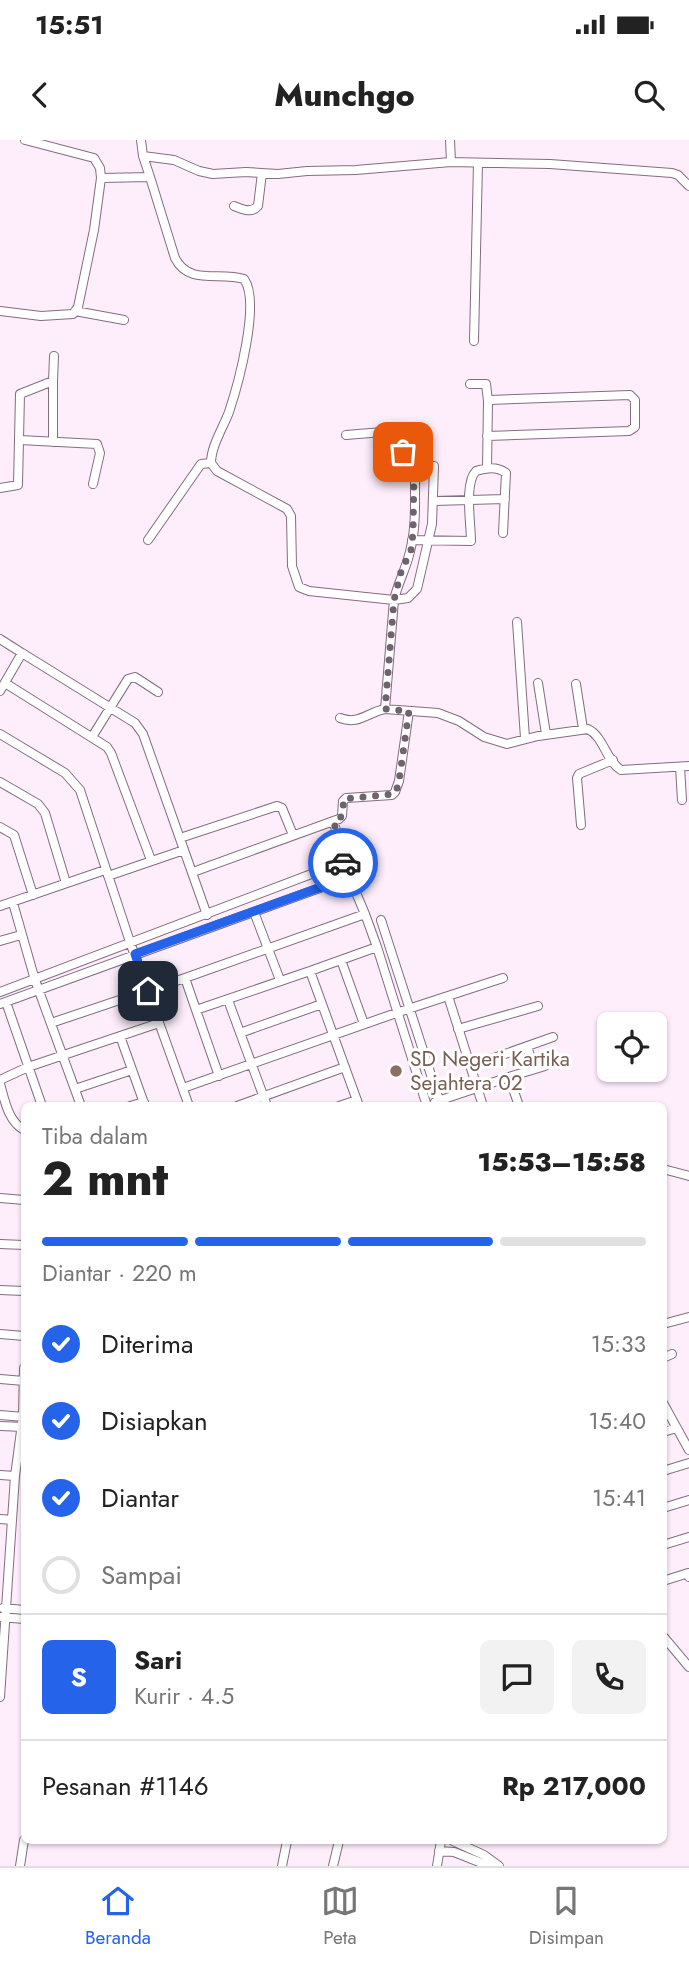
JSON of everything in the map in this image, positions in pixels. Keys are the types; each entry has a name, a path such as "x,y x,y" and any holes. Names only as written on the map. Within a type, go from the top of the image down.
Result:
{"street":[{"path":"0,311 64,316 75,312 91,242 101,178 100,167 94,158 25,140"},
{"path":"141,140 143,156 175,258 182,268 198,276 240,277 250,290 243,360 234,398 212,451 211,463 217,471 287,509 290,516 292,566 299,587 309,591 394,600 415,594 429,542 434,501 434,466"},
{"path":"450,140 451,162"},
{"path":"143,156 174,160 199,171 214,174 356,170 451,162 550,164 672,173 689,186"},
{"path":"474,341 478,163"},
{"path":"234,206 254,210 262,173"},
{"path":"101,178 150,177"},
{"path":"75,312 124,320"},
{"path":"52,442 54,356"},
{"path":"0,488 18,485 20,394 53,381"},
{"path":"470,384 486,384 487,468"},
{"path":"487,436 629,431 635,427 635,400 630,395 488,401"},
{"path":"346,435 395,431 406,439 403,452 415,477 412,540 394,600 385,709"},
{"path":"20,440 97,444 100,453 93,484"},
{"path":"148,540 201,464 211,463"},
{"path":"412,540 471,541 469,500 472,473 487,468 506,472 503,533"},
{"path":"434,501 505,499"},
{"path":"517,622 526,738"},
{"path":"0,639 135,723 144,734 207,915"},
{"path":"0,691 22,653"},
{"path":"92,737 131,677 158,692"},
{"path":"5,683 92,737 111,753 151,860"},
{"path":"538,683 546,734"},
{"path":"576,684 583,729"},
{"path":"340,718 351,722 358,721 370,712 385,709 448,716 500,743 517,743 526,738 546,734 592,729 615,766 624,771 684,767 682,800"},
{"path":"193,873 334,822 342,816 343,801 346,798 387,796 396,792 409,711"},
{"path":"0,734 65,773 76,784 188,1102"},
{"path":"581,825 577,778 579,774 613,760"},
{"path":"0,782 37,804 45,813 66,883"},
{"path":"180,838 277,806 282,808 293,835"},
{"path":"334,822 343,862 365,914 431,1102"},
{"path":"1,830 14,835 33,895"},
{"path":"0,905 13,903 66,883 184,850"},
{"path":"0,992 343,862"},
{"path":"41,1102 3,1003 349,877"},
{"path":"13,903 35,980 80,1102"},
{"path":"254,912 281,980"},
{"path":"51,1023 365,914"},
{"path":"381,920 410,1008 432,1102"},
{"path":"0,941 21,934"},
{"path":"196,1010 377,947"},
{"path":"341,960 365,1024"},
{"path":"310,971 358,1102"},
{"path":"186,978 219,1076"},
{"path":"183,1088 503,978"},
{"path":"448,996 482,1102"},
{"path":"228,1000 265,1101 345,1068"},
{"path":"240,1033 322,1004"},
{"path":"458,1029 538,1006"},
{"path":"21,1128 11,1116 0,1082 63,1055 159,1023"},
{"path":"120,1036 144,1102"},
{"path":"471,1066 552,1037"},
{"path":"527,1046 534,1069"},
{"path":"437,1102 545,1066"},
{"path":"75,1089 132,1070"},
{"path":"509,1077 518,1102"},
{"path":"667,1170 689,1177"},
{"path":"0,1198 21,1200"},
{"path":"0,1244 21,1245"},
{"path":"0,1290 21,1291"},
{"path":"667,1323 689,1317"},
{"path":"0,1334 21,1336"},
{"path":"667,1356 672,1354"},
{"path":"0,1379 21,1381"},
{"path":"667,1410 689,1450"},
{"path":"0,1415 21,1417"},
{"path":"0,1426 21,1427"},
{"path":"667,1431 677,1428"},
{"path":"0,1697 3,1612 10,1560 15,1476 21,1439"},
{"path":"667,1470 689,1464"},
{"path":"0,1475 15,1476"},
{"path":"667,1507 689,1500"},
{"path":"0,1519 12,1520"},
{"path":"667,1544 689,1537"},
{"path":"0,1560 10,1560"},
{"path":"667,1580 689,1574"},
{"path":"3,1612 21,1610"},
{"path":"3,1612 21,1618"},
{"path":"667,1641 689,1667"},
{"path":"20,1866 23,1844"},
{"path":"282,1866 286,1844"},
{"path":"333,1866 338,1844"},
{"path":"437,1866 440,1844"},
{"path":"459,1844 499,1866"},
{"path":"439,1851 460,1854 489,1866"},
{"path":"460,1854 460,1866"}],"way so far":[{"path":"343,863 334,822 342,816 344,799 387,796 396,792 399,781 409,711 385,709 394,600 401,572 411,550 413,533 415,477 403,452"}],"place":[{"name":"SD Negeri Kartika Sejahtera 02","path":"396,1071"}],"route":[{"path":"148,991 135,954 349,877 343,863"}]}
